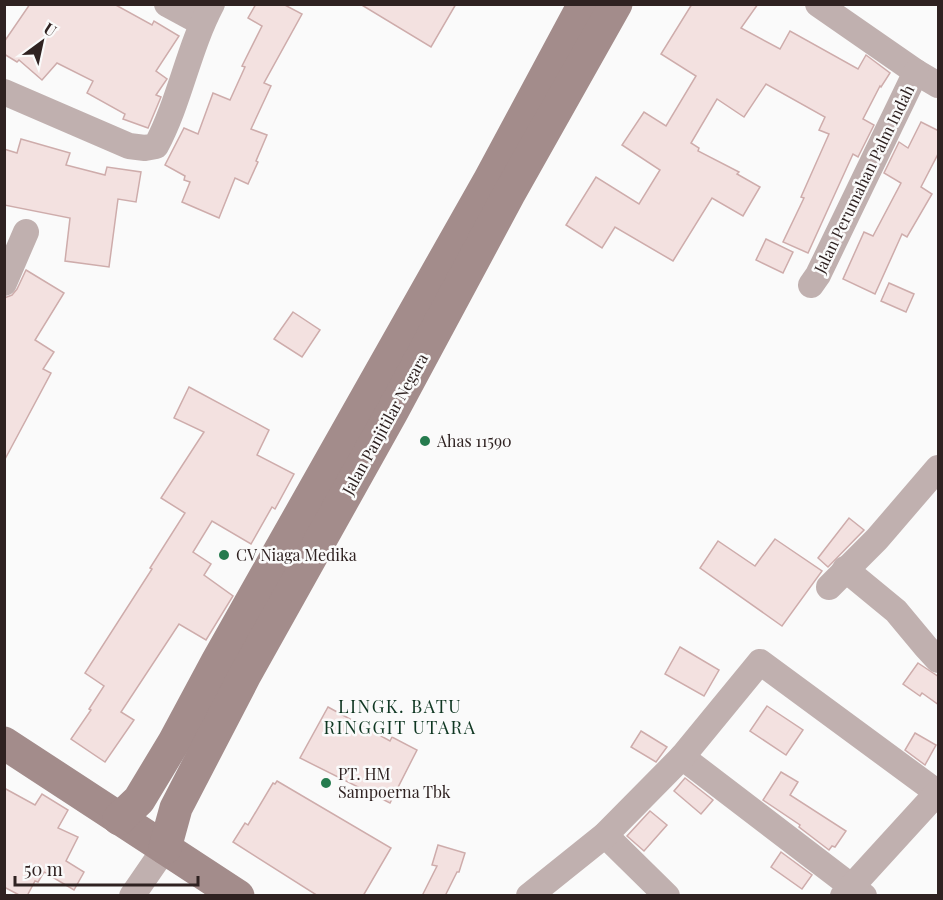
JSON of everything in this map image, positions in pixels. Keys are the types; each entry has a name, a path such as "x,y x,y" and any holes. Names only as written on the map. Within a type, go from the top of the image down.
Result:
{"main road":[{"path":"143,834 140,800 490,179 584,4"},
{"name":"Jalan Panjitilar Negara","path":"143,834 170,825 186,787 245,675 616,4"},
{"path":"4,743 238,896"}],"street":[{"path":"4,92 129,146 146,148 156,146 207,14 167,4"},
{"path":"818,4 916,72 939,85"},
{"name":"Jalan Perumahan Palm Indah","path":"811,285 818,275 916,72"},
{"path":"4,283 26,232"},
{"path":"939,468 877,539 837,578 897,611 939,660"},
{"path":"530,896 605,835 682,757 760,662 938,792 853,892 682,757"},
{"path":"132,896 143,834"},
{"path":"605,835 667,896"}],"building":[{"path":"30,4 114,4 152,25 154,21 179,36 156,71 167,79 156,95 161,97 148,128 123,119 125,114 87,93 93,81 57,63 42,80 19,60 17,62 4,54 4,42"},
{"path":"256,4 283,4 302,14 264,83 271,86 251,129 267,135 256,161 258,162 248,184 235,178 219,218 182,202 190,182 184,180 185,176 165,165 184,128 198,134 213,93 230,100 245,67 242,66 262,26 248,18"},
{"path":"360,4 456,4 431,47"},
{"path":"692,4 758,4 741,28 780,49 790,31 858,69 866,55 890,73 880,86 863,119 874,125 858,157 853,154 808,253 783,242 804,198 801,197 829,134 819,130 825,117 766,84 744,117 717,99 691,143 699,148 698,151 739,172 737,174 760,187 743,216 712,198 673,261 615,227 602,248 566,225 596,177 639,204 660,170 622,145 644,112 666,126 696,76 661,54"},
{"path":"921,122 939,131 939,152 921,187 932,194 907,237 902,234 875,294 843,279 864,232 873,236 901,183 884,173 899,142 908,148"},
{"path":"21,139 70,153 66,165 105,175 107,167 141,172 136,202 118,199 109,267 65,261 70,218 4,205 4,149 17,153"},
{"path":"766,239 793,252 783,273 756,260"},
{"path":"26,270 64,293 35,340 54,352 43,369 51,373 4,461 4,298 12,295 17,289"},
{"path":"889,283 914,294 906,312 881,301"},
{"path":"293,312 320,330 302,357 274,339"},
{"path":"189,387 269,430 257,455 294,474 275,509 272,507 251,544 212,521 193,552 211,564 204,575 233,596 206,640 179,624 121,712 134,720 105,762 71,739 104,686 85,673 185,513 161,498 204,432 174,418"},
{"path":"849,518 864,530 828,567 818,558"},
{"path":"775,539 822,571 782,626 700,568 718,541 755,566"},
{"path":"680,647 719,670 704,696 665,674"},
{"path":"918,663 939,677 939,705 903,684"},
{"path":"767,706 803,730 786,755 750,731"},
{"path":"328,707 390,741 392,737 417,750 390,803 300,758"},
{"path":"641,731 667,747 656,762 631,747"},
{"path":"915,733 936,745 925,765 905,750"},
{"path":"781,772 798,782 790,795 846,831 835,847 832,846 829,850 799,827 800,825 763,800"},
{"path":"685,778 713,800 701,814 674,791"},
{"path":"277,781 391,848 363,896 318,896 233,842 245,823 248,825 273,783"},
{"path":"4,788 35,805 42,794 68,810 58,828 78,837 66,861 84,872 74,890 44,872 38,882 35,881 27,896 21,896 4,887"},
{"path":"650,811 667,825 644,851 627,836"},
{"path":"438,845 465,853 459,872 445,896 422,896 437,866 432,865"},
{"path":"781,852 812,875 802,889 771,867"}],"place":[{"name":"Ahas 11590","path":"425,441"},
{"name":"CV Niaga Medika","path":"224,555"},
{"name":"PT. HM Sampoerna Tbk","path":"326,783"}],"district":[{"name":"LINGK. BATU RINGGIT UTARA","path":"400,717"}]}
